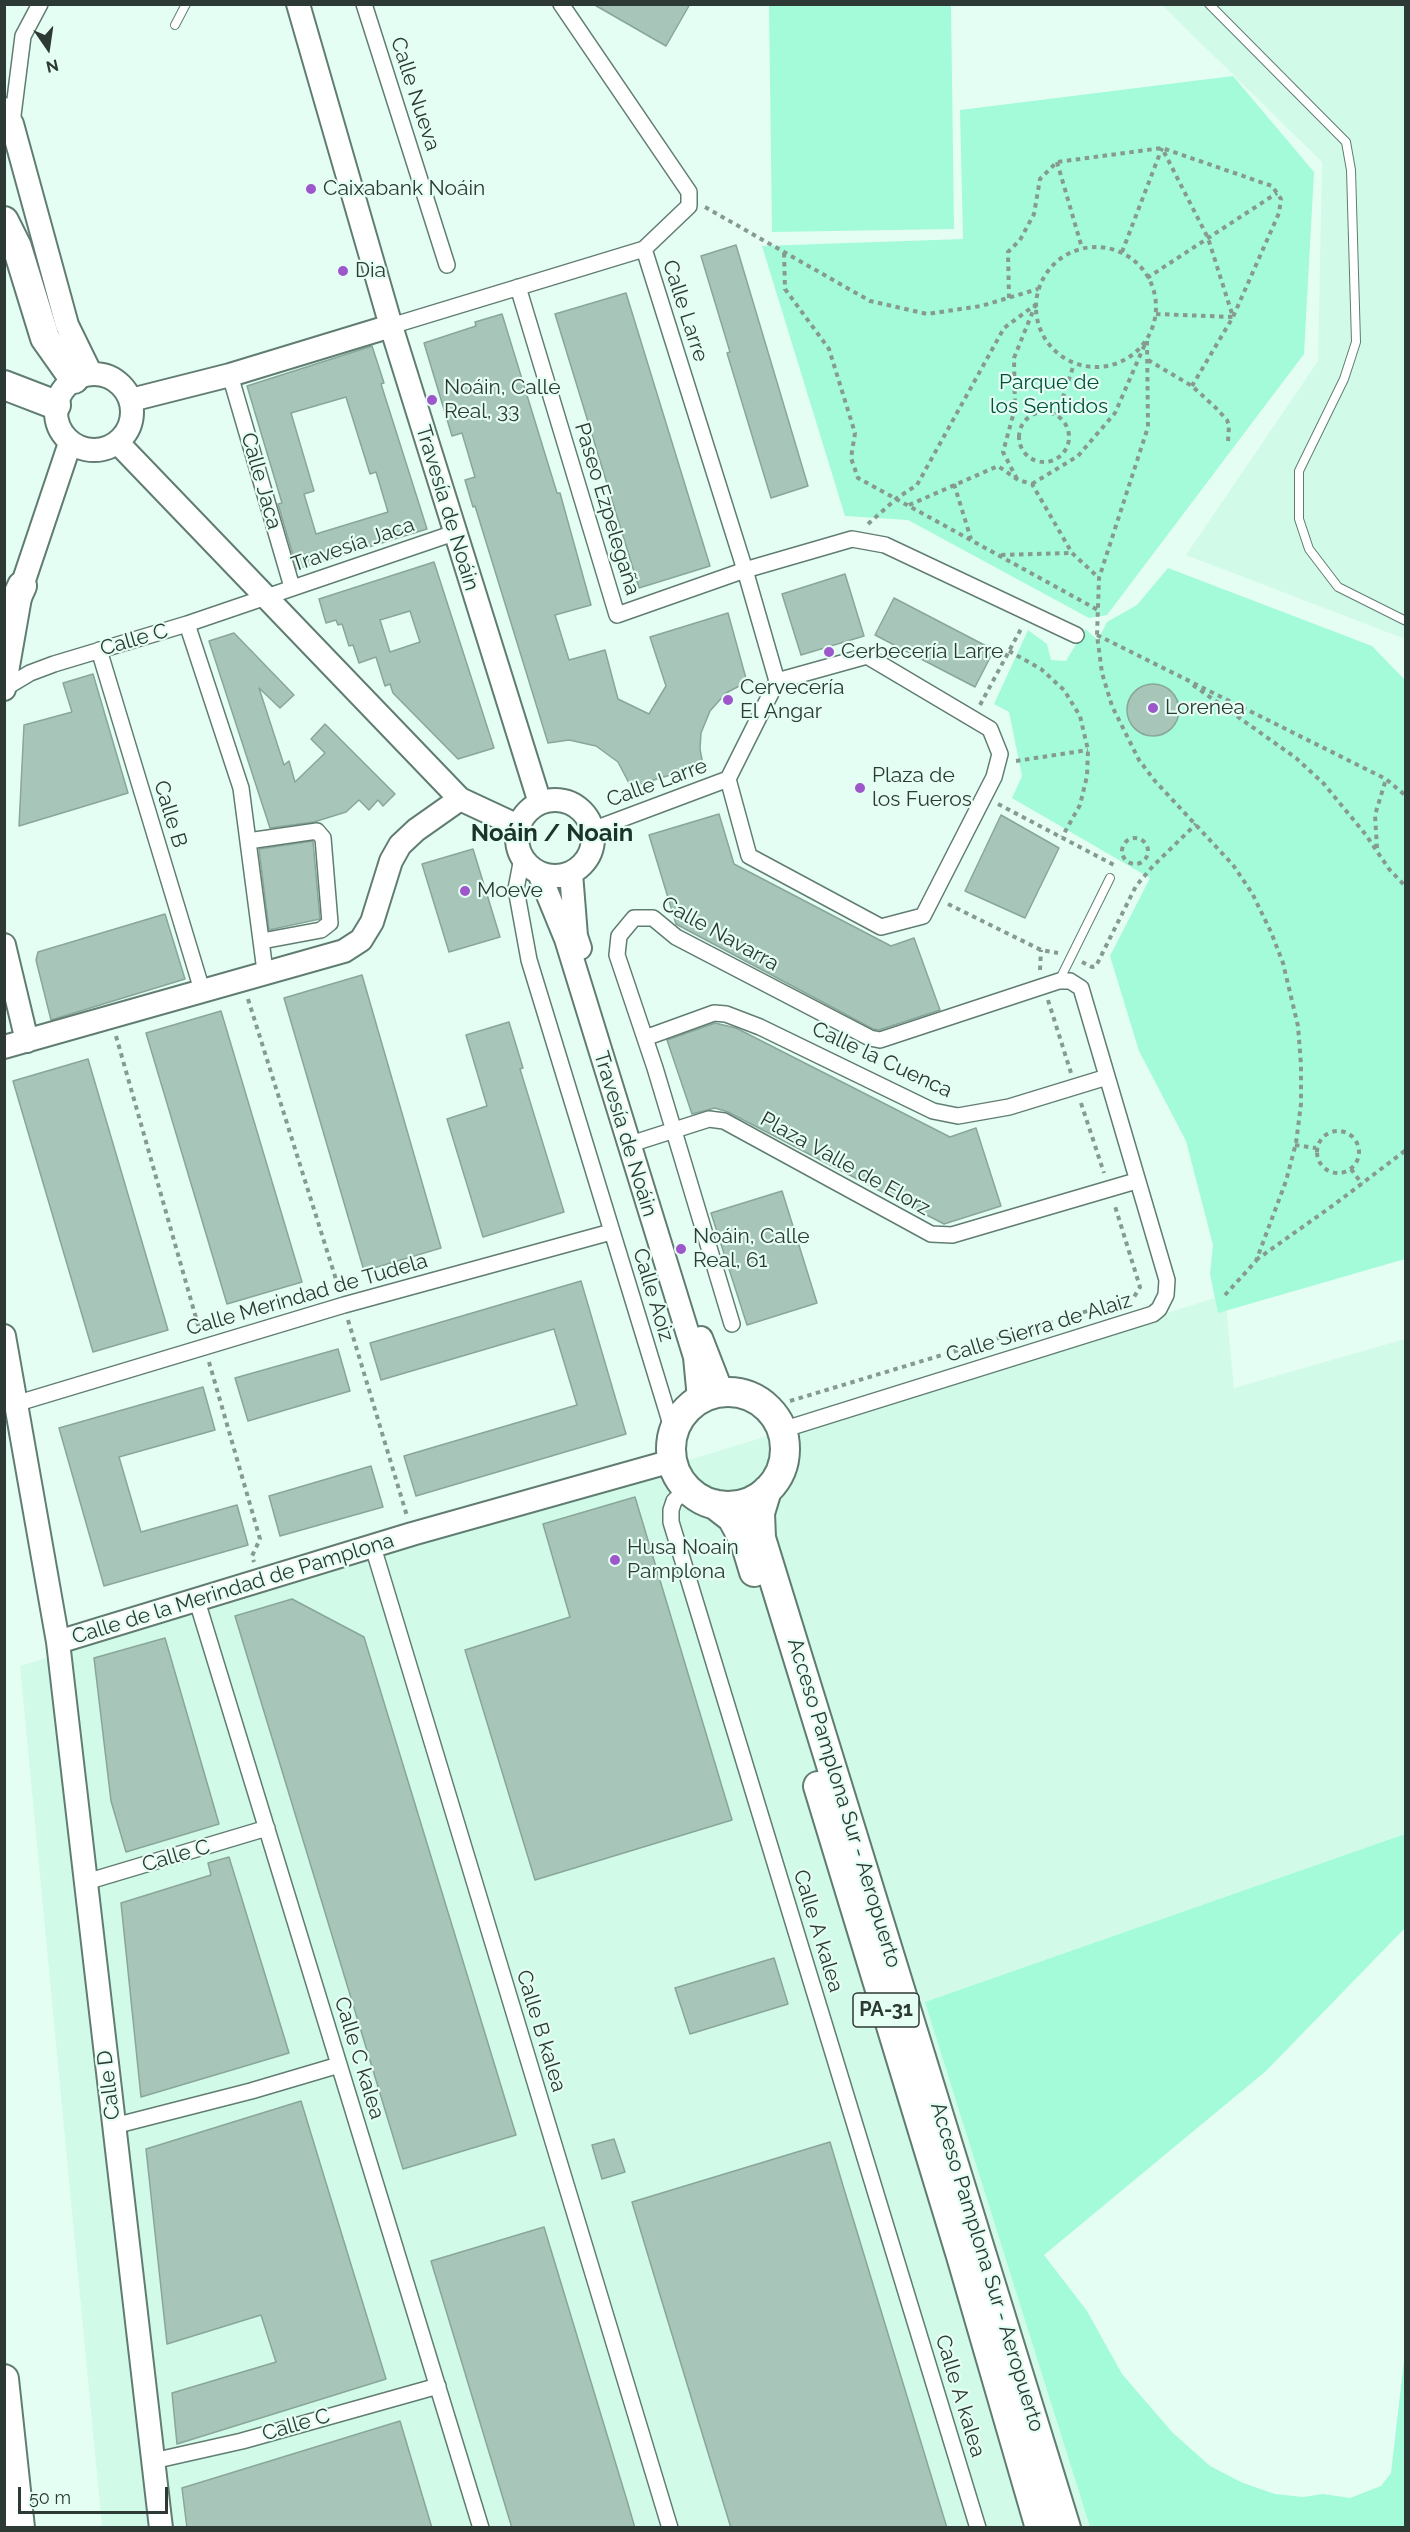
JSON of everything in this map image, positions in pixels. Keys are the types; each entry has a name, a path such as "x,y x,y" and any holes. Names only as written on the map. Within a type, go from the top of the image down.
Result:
{"highway":[{"path":"4,221 17,247 45,338 82,376"},
{"path":"4,385 56,405"},
{"path":"4,626 22,586"},
{"path":"741,1393 759,1401 773,1413 782,1430 785,1446 783,1462 777,1477 767,1490 751,1500 733,1505 714,1504 699,1498 677,1476 670,1446 673,1431 679,1418 711,1396 741,1393"},
{"name":"Acceso Pamplona Sur - Aeropuerto","path":"767,1490 760,1513 761,1538 1066,2528"},
{"name":"Acceso Pamplona Sur - Aeropuerto","path":"714,1504 732,1518 744,1542 961,2256 1040,2528"},
{"path":"4,2379 20,2528"}],"street":[{"path":"39,4 23,36 8,116 82,376"},
{"name":"Travesía de Noáin","path":"298,4 391,326 540,803"},
{"name":"Calle Nueva","path":"364,4 447,265"},
{"path":"561,4 689,192 690,202 686,210 644,249"},
{"name":"Calle Larre","path":"391,326 644,249 745,570 777,681 728,779 592,830"},
{"name":"Paseo Ezpelegaña","path":"518,287 618,615 745,570"},
{"path":"131,400 230,375 391,326"},
{"path":"104,375 115,380 124,388 131,400 133,411 126,434 107,448 94,451 70,443 58,426 56,405 66,386 82,376 104,375"},
{"name":"Calle Jaca","path":"230,375 292,587"},
{"path":"118,442 460,799 518,826"},
{"name":"Calle C","path":"5,688 22,586 70,443"},
{"name":"Travesía Jaca","path":"265,597 454,533"},
{"path":"745,570 852,539 885,545 1077,635"},
{"name":"Calle C","path":"5,688 30,673 265,597"},
{"path":"187,624 241,788 266,971"},
{"name":"Calle B","path":"99,650 202,990"},
{"path":"728,779 749,856 881,927 923,916 994,777 1000,754 990,729 867,656 777,681"},
{"path":"4,1047 111,1018 266,971 344,951 361,940 372,922 391,861 400,845 416,830 460,799"},
{"path":"562,801 572,805 581,811 592,830 593,843 589,855 571,873 549,876 530,866 518,848 518,826 523,817 540,803 562,801"},
{"path":"248,841 317,831 323,838 330,923 321,930 262,941"},
{"name":"Travesía de Noáin","path":"530,866 566,939 695,1357 711,1396"},
{"name":"Calle Aoiz","path":"530,866 516,890 529,960 673,1431"},
{"name":"Travesía de Noáin","path":"571,873 576,936 706,1355 711,1396"},
{"name":"Calle Navarra","path":"732,1324 674,1131 617,955 619,936 634,918 644,916 653,918 676,937 870,1038 880,1040 1059,981"},
{"path":"4,945 27,1041"},
{"name":"Calle Sierra de Alaiz","path":"782,1430 1153,1314 1163,1302 1167,1280 1081,988 1070,981 1059,981"},
{"name":"Calle la Cuenca","path":"645,1038 714,1013 726,1014 760,1027 933,1111 958,1116 1009,1107 1107,1077"},
{"name":"Plaza Valle de Elorz","path":"640,1141 709,1119 724,1121 931,1234 952,1235 1136,1181"},
{"name":"Calle Merindad de Tudela","path":"15,1404 344,1305 611,1232"},
{"name":"Calle de la Merindad de Pamplona","path":"4,1336 58,1642 412,1534 672,1461"},
{"name":"Calle A kalea","path":"687,1488 674,1501 671,1522 978,2528"},
{"name":"Calle B kalea","path":"373,1547 670,2528"},
{"name":"Calle C kalea","path":"197,1601 481,2528"},
{"name":"Calle D","path":"58,1642 161,2528"},
{"name":"Calle C","path":"86,1882 267,1828"},
{"path":"114,2126 251,2091 339,2065"},
{"name":"Calle C","path":"153,2462 242,2441 438,2386"}],"lane":[{"path":"175,25 186,4"},
{"path":"1209,4 1346,142 1351,170 1356,342 1344,379 1299,471 1299,519 1309,549 1338,587 1406,621"},
{"path":"1059,981 1110,878"}],"path":[{"path":"1162,148 1209,238 1233,317"},
{"path":"1122,252 1162,148"},
{"path":"1009,298 1008,252 1020,240 1034,214 1040,179 1057,162 1162,148 1272,186 1281,199 1279,213 1233,317 1192,386"},
{"path":"1057,162 1082,248"},
{"path":"1148,278 1277,193"},
{"path":"690,202 713,210 870,301 927,314 981,306 1038,289"},
{"path":"1018,480 1003,452 1015,408 1014,358 1035,305 1038,289 1047,270 1063,256 1082,248 1102,246 1122,252 1139,264 1148,278 1157,301 1155,321 1115,413 1078,456 1032,484"},
{"path":"784,253 785,289 829,349 855,433 851,458 858,478 1098,610"},
{"path":"852,539 897,498 917,485 1004,328 1035,305"},
{"path":"1035,305 1037,324 1045,341 1058,355 1074,364 1094,368 1114,365 1133,356 1147,340"},
{"path":"1156,314 1233,317"},
{"path":"1147,340 1148,427 1099,578 1097,635 1102,673 1112,706 1129,742 1155,781 1233,865 1252,893 1271,932 1290,988 1298,1026 1301,1065 1300,1104 1295,1145 1286,1181 1256,1261"},
{"path":"1147,360 1192,386 1227,420 1228,441"},
{"path":"1057,415 1074,364"},
{"path":"1040,412 1057,415 1067,427 1069,442 1065,450 1060,456 1046,461 1031,457 1021,444 1021,428 1026,420 1040,412"},
{"path":"909,505 998,466 1018,480 1032,484 1072,553 1099,578"},
{"path":"954,484 971,539"},
{"path":"1000,555 1072,553"},
{"path":"973,719 1029,613"},
{"path":"1077,635 1085,629 1386,779 1406,796"},
{"path":"1009,651 1041,669 1064,690 1080,716 1088,750 1087,776 1080,805 1062,837"},
{"path":"1180,677 1296,758 1324,784 1389,869 1406,887"},
{"path":"998,764 1088,750"},
{"path":"1378,853 1375,815 1386,779"},
{"path":"984,796 1117,867 1110,878"},
{"path":"1133,839 1142,842 1147,850 1143,860 1136,864 1127,861 1122,853 1125,844 1133,839"},
{"path":"1143,860 1153,866"},
{"path":"790,1401 1134,1297 1140,1287 1043,988 1040,974 1041,950"},
{"path":"242,979 344,1305 412,1534"},
{"path":"111,1018 260,1539 252,1556 259,1581"},
{"path":"1331,1132 1347,1133 1356,1140 1359,1151 1357,1162 1351,1169 1339,1173 1328,1171 1317,1159 1316,1148 1322,1138 1331,1132"},
{"path":"1295,1145 1316,1148"},
{"path":"1225,1295 1256,1261 1406,1150"},
{"path":"1351,1169 1362,1184"}],"shaded area":[{"path":"1162,5 1405,5 1405,639 1186,555 1318,361 1322,162"},
{"path":"1225,1295 1234,1388 1405,1339 1405,1834 926,2002 1090,2527 102,2527 20,1666"}],"green space":[{"path":"769,5 951,5 954,229 772,232"},
{"name":"Parque de los Sentidos","path":"1233,76 1314,172 1304,354 1107,615 1089,618 908,520 845,516 762,246 963,239 960,110"},
{"path":"1168,568 1372,646 1405,680 1405,1259 1218,1313 1210,1274 1213,1245 1186,1141 1139,1051 1110,956 1150,878 1012,798 1022,776 1009,712 994,704 1028,630 1047,644 1051,660 1066,661 1085,629 1098,640 1107,622 1137,605"},
{"path":"1405,1834 1405,1928 1266,2071 1044,2255 1087,2311 1122,2374 1172,2432 1210,2466 1243,2483 1275,2494 1303,2497 1323,2494 1350,2498 1381,2486 1391,2473 1405,2352 1405,2527 1090,2527 925,2002"}],"building":[{"path":"593,4 690,4 666,46"},
{"path":"736,245 808,486 771,498 727,353 730,352 701,256"},
{"path":"626,293 710,566 639,588 555,314"},
{"path":"502,314 557,493 560,493 591,605 555,615 569,660 605,650 618,699 649,714 666,686 650,637 728,613 747,682 726,693 710,711 701,733 700,749 703,765 631,787 618,762 596,746 569,740 548,743 465,480 475,477 462,433 452,436 424,343 476,326 475,322"},
{"path":"372,346 384,383 381,384 427,529 297,569 278,504 282,503 247,386","holes":["346,397 370,474 376,472 388,512 316,534 304,494 314,491 291,413"]},
{"path":"434,562 494,748 458,759 393,693 390,684 385,686 376,657 359,663 353,645 349,646 342,624 338,625 336,620 326,623 319,599","holes":["410,611 420,642 390,652 380,620"]},
{"path":"845,574 864,636 801,655 782,594"},
{"path":"894,598 994,650 975,687 875,635"},
{"path":"234,633 294,695 280,708 259,688 284,765 289,761 295,782 325,753 311,739 325,724 395,794 383,806 378,800 369,810 359,800 346,812 314,822 270,828 209,641"},
{"path":"93,674 128,793 19,826 24,725 72,712 63,683"},
{"name":"Lorenea","path":"1148,684 1158,684 1168,688 1175,695 1179,710 1175,725 1168,732 1158,736 1148,736 1138,732 1131,725 1127,715 1127,705 1131,695 1138,688"},
{"path":"719,814 734,864 891,946 914,938 940,1010 879,1030 873,1029 676,924 649,835"},
{"path":"1001,815 1059,848 1025,918 965,891"},
{"path":"313,841 320,919 269,930 259,849"},
{"path":"473,849 500,937 449,952 422,864"},
{"path":"165,914 185,979 51,1020 36,960 38,952"},
{"path":"362,975 441,1248 364,1271 284,998"},
{"path":"221,1011 302,1282 227,1304 146,1033"},
{"path":"509,1022 523,1068 520,1069 564,1212 483,1237 447,1119 487,1106 466,1035"},
{"path":"715,1023 736,1028 950,1137 976,1128 1001,1206 944,1224 728,1112 715,1108 692,1114 667,1040"},
{"path":"88,1059 168,1330 93,1352 13,1081"},
{"path":"782,1191 817,1303 747,1325 711,1213"},
{"path":"581,1281 626,1434 416,1496 404,1456 577,1405 554,1329 381,1380 370,1343"},
{"path":"338,1349 350,1391 248,1421 235,1378"},
{"path":"203,1387 215,1430 119,1457 141,1532 237,1505 248,1545 104,1586 59,1428"},
{"path":"371,1466 383,1507 280,1536 269,1496"},
{"path":"635,1497 732,1820 535,1880 465,1650 570,1617 543,1524"},
{"path":"292,1599 364,1637 516,2135 403,2169 235,1616"},
{"path":"165,1638 219,1824 126,1852 111,1801 94,1658"},
{"path":"229,1857 289,2053 141,2097 121,1903 211,1875 208,1863"},
{"path":"774,1958 788,2004 690,2034 675,1988"},
{"path":"301,2101 386,2379 177,2444 172,2393 276,2362 261,2315 167,2344 146,2149"},
{"path":"614,2139 625,2172 602,2179 592,2145"},
{"path":"830,2142 947,2528 731,2528 660,2295 632,2202"},
{"path":"544,2227 635,2528 512,2528 431,2261"},
{"path":"400,2421 432,2528 187,2528 182,2488"}],"place":[{"name":"Caixabank Noáin","path":"311,189"},
{"name":"Dia","path":"343,271"},
{"name":"Noáin, Calle Real, 33","path":"432,400"},
{"name":"Cerbecería Larre","path":"829,652"},
{"name":"Cervecería El Angar","path":"728,700"},
{"name":"Lorenea","path":"1153,708"},
{"name":"Plaza de los Fueros","path":"860,788"},
{"name":"Moeve","path":"465,891"},
{"name":"Noáin, Calle Real, 61","path":"681,1249"},
{"name":"Husa Noain Pamplona","path":"615,1560"}],"district":[{"name":"Noáin / Noain","path":"552,834"}]}
